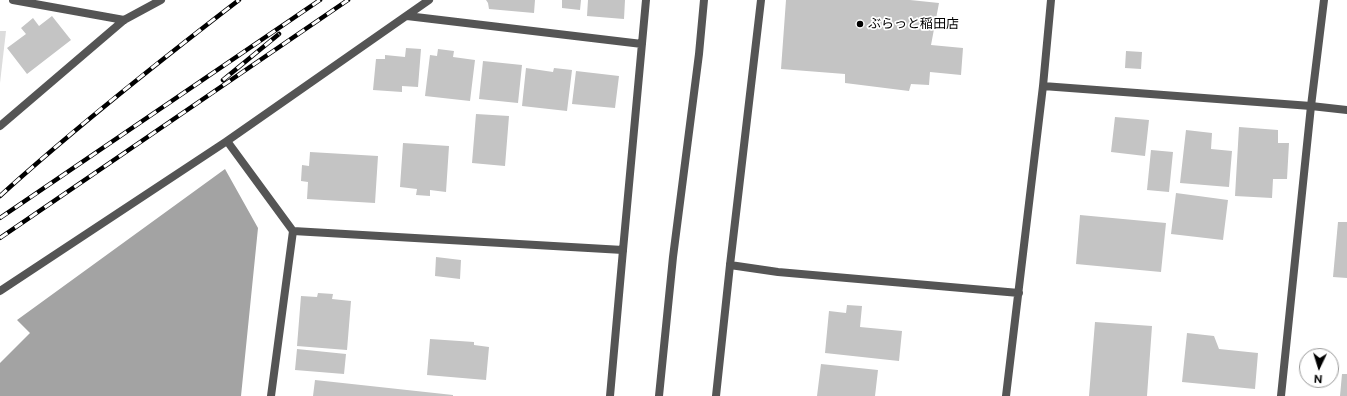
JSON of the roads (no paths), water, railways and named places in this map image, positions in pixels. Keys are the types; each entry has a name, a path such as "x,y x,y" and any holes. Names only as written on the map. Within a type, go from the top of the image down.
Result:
{"street":[{"path":"13,0 124,20"},
{"path":"0,126 124,20 161,0"},
{"path":"0,291 227,141 429,0"},
{"path":"610,396 646,0"},
{"path":"659,396 673,257 699,54 704,0"},
{"path":"716,396 730,265 762,0"},
{"path":"1006,396 1043,86 1051,0"},
{"path":"1281,396 1311,106 1324,0"},
{"path":"406,16 642,44"},
{"path":"1043,86 1347,110"},
{"path":"227,141 293,231 270,396"},
{"path":"293,231 623,250"},
{"path":"730,265 778,272 1019,293"}],"railway":[{"path":"0,196 117,96 239,0"},
{"path":"0,218 320,0"},
{"path":"0,238 348,0"},
{"path":"223,80 279,34"}],"place":[{"name":"ぶらっと稲田店","path":"860,24"}]}
